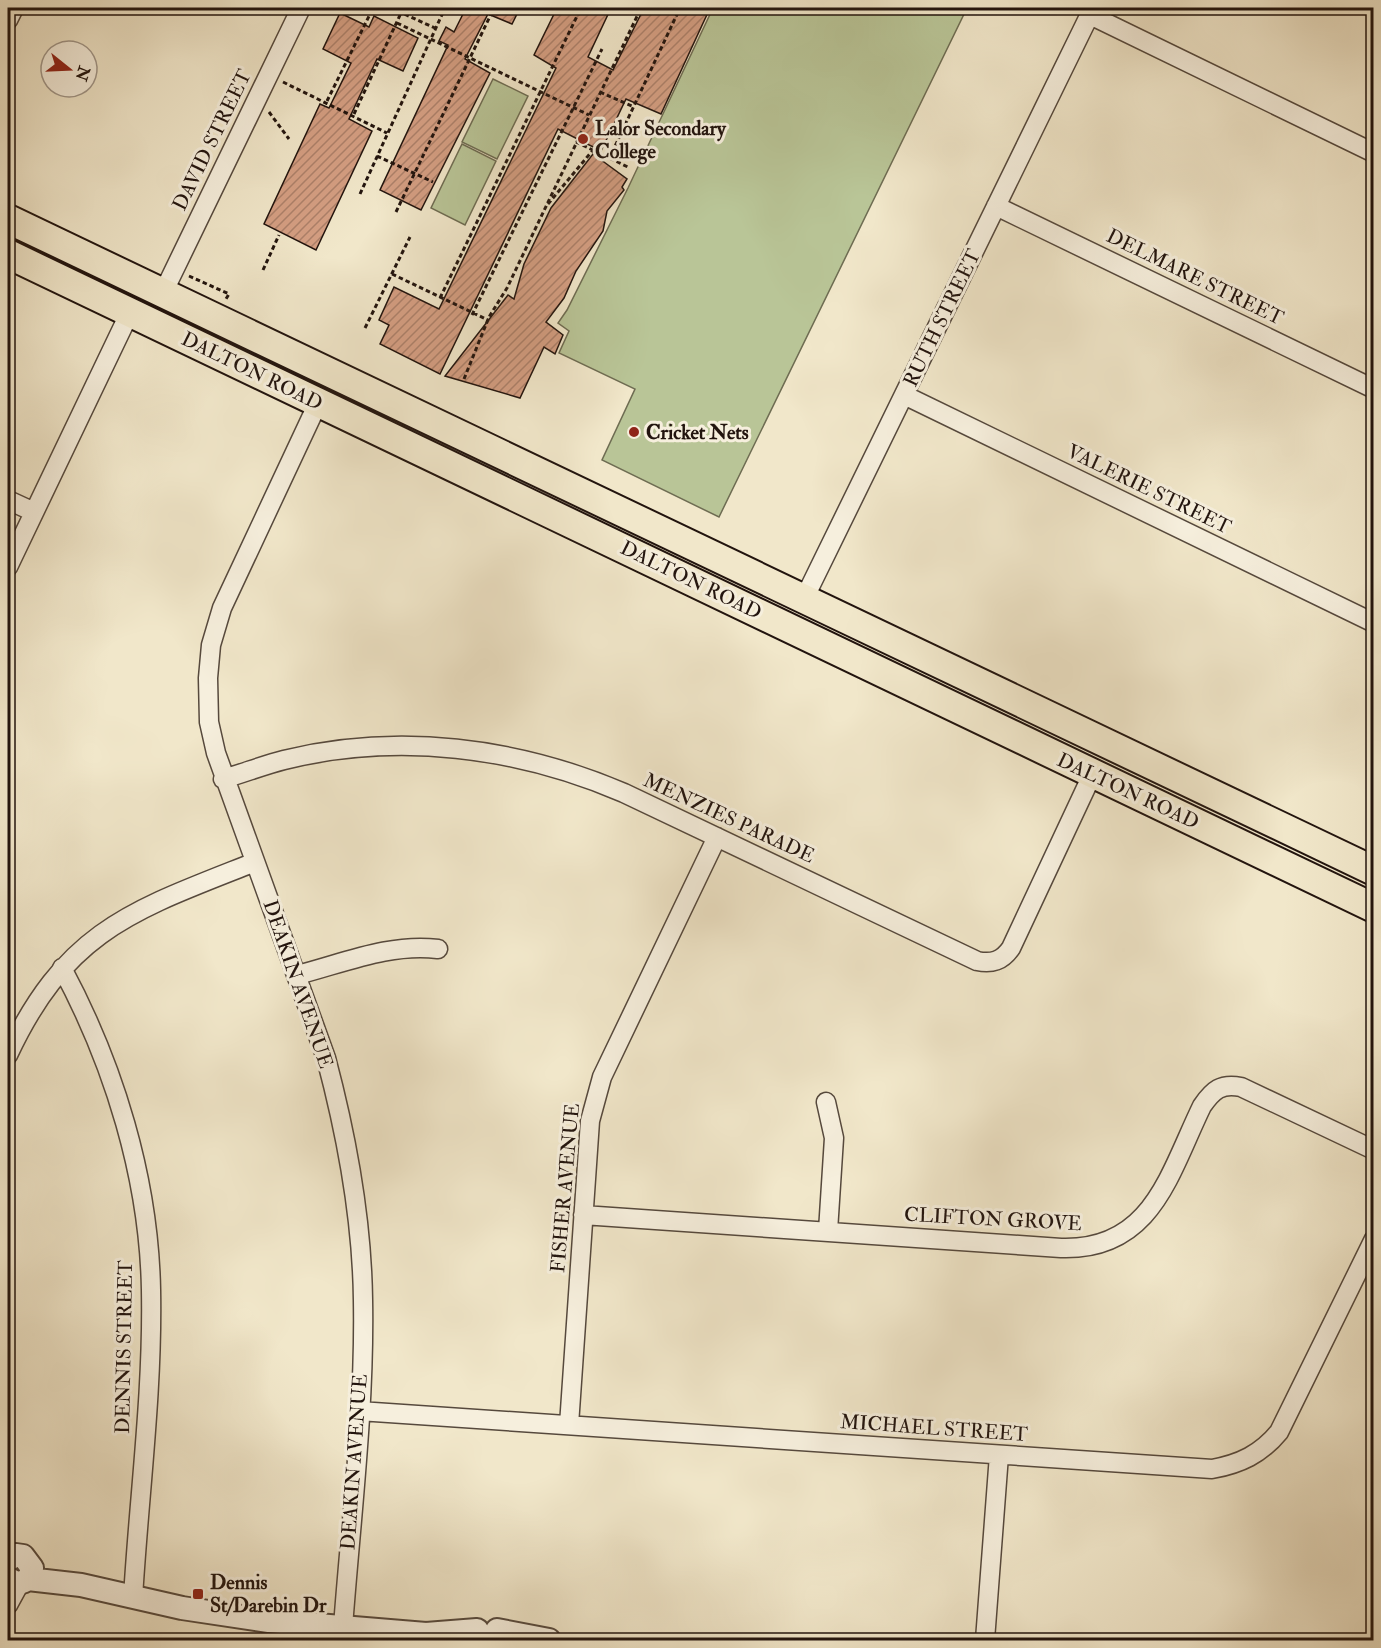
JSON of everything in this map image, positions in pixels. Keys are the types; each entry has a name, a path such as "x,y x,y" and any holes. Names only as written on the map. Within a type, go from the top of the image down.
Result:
{"main road":[{"name":"DALTON ROAD","path":"8,219 1374,871"},
{"name":"DALTON ROAD","path":"8,254 1092,775 1374,908"},
{"name":"DEAKIN AVENUE","path":"318,403 333,374"},
{"name":"RUTH STREET","path":"790,628 804,600"}],"street":[{"path":"8,20 14,8"},
{"name":"DAVID STREET","path":"162,292 302,8"},
{"path":"1092,11 1374,153"},
{"name":"RUTH STREET","path":"804,600 1092,11"},
{"name":"DELMARE STREET","path":"996,206 1374,389"},
{"path":"8,567 130,312"},
{"name":"VALERIE STREET","path":"904,394 1374,623"},
{"name":"DEAKIN AVENUE","path":"318,403 233,581 211,645 208,678 209,722 223,779 326,1058 339,1107 356,1202 363,1301 359,1411 343,1627"},
{"path":"8,500 34,512"},
{"name":"MENZIES PARADE","path":"223,779 284,760 356,749 415,745 460,748 543,764 588,778 977,961 988,963 1006,956 1011,948 1092,775"},
{"name":"FISHER AVENUE","path":"569,1425 590,1121 602,1077 717,837"},
{"path":"8,1055 27,1017 62,968 93,939 132,913 255,862"},
{"path":"297,975 391,949 415,946 438,949"},
{"name":"DENNIS STREET","path":"62,968 80,1002 132,1147 148,1242 151,1341 133,1598"},
{"name":"CLIFTON GROVE","path":"583,1215 1070,1249 1105,1242 1131,1229 1146,1216 1159,1196 1202,1106 1211,1092 1220,1086 1241,1087 1374,1150"},
{"path":"826,1102 834,1138 828,1231"},
{"name":"MICHAEL STREET","path":"359,1411 1212,1469 1244,1461 1270,1443 1289,1417 1374,1239"},
{"path":"985,1641 999,1455"},
{"path":"8,1605 16,1568 133,1598 226,1615 436,1637 487,1635 549,1641"}],"path":[{"path":"327,101 373,8"},
{"path":"391,8 435,28"},
{"path":"360,194 445,8"},
{"path":"396,212 494,8"},
{"path":"440,298 581,8"},
{"path":"464,379 488,320 507,288 641,8"},
{"path":"609,159 680,8"},
{"path":"353,115 401,13"},
{"path":"397,23 589,115"},
{"path":"472,315 602,49"},
{"path":"283,82 327,101 387,133"},
{"path":"600,92 634,107"},
{"path":"269,112 289,139"},
{"path":"576,142 630,168"},
{"path":"545,208 593,150"},
{"path":"377,155 433,182"},
{"path":"263,270 279,235"},
{"path":"366,328 410,237"},
{"path":"392,274 472,315 488,320"}],"green space":[{"path":"713,8 967,8 719,517 602,460 635,389 559,353 569,331 558,323 567,310 628,188"},
{"path":"493,79 528,96 497,159 462,142"},
{"path":"462,144 496,161 465,225 431,208"}],"building":[{"path":"466,8 520,8 512,24 488,14 465,59 490,73 421,210 380,190 448,45 439,41 446,27 454,32"},
{"path":"557,8 611,8 588,57 613,70 644,8 710,8 661,114 626,99 601,151 558,129 440,374 380,344 389,325 379,320 394,287 439,309 556,68 534,55"},
{"path":"340,13 369,27 374,16 418,38 403,71 377,59 349,119 372,131 316,250 264,224 320,104 329,108 351,63 323,49"},
{"path":"593,154 627,179 622,187 624,190 607,211 603,231 576,271 564,298 546,322 563,335 555,354 544,347 520,398 445,376 508,295 514,299 524,264 551,208"}],"place":[{"name":"Lalor Secondary College","path":"583,139"},
{"name":"Cricket Nets","path":"634,432"},
{"name":"Dennis St/Darebin Dr","path":"198,1594"}]}
